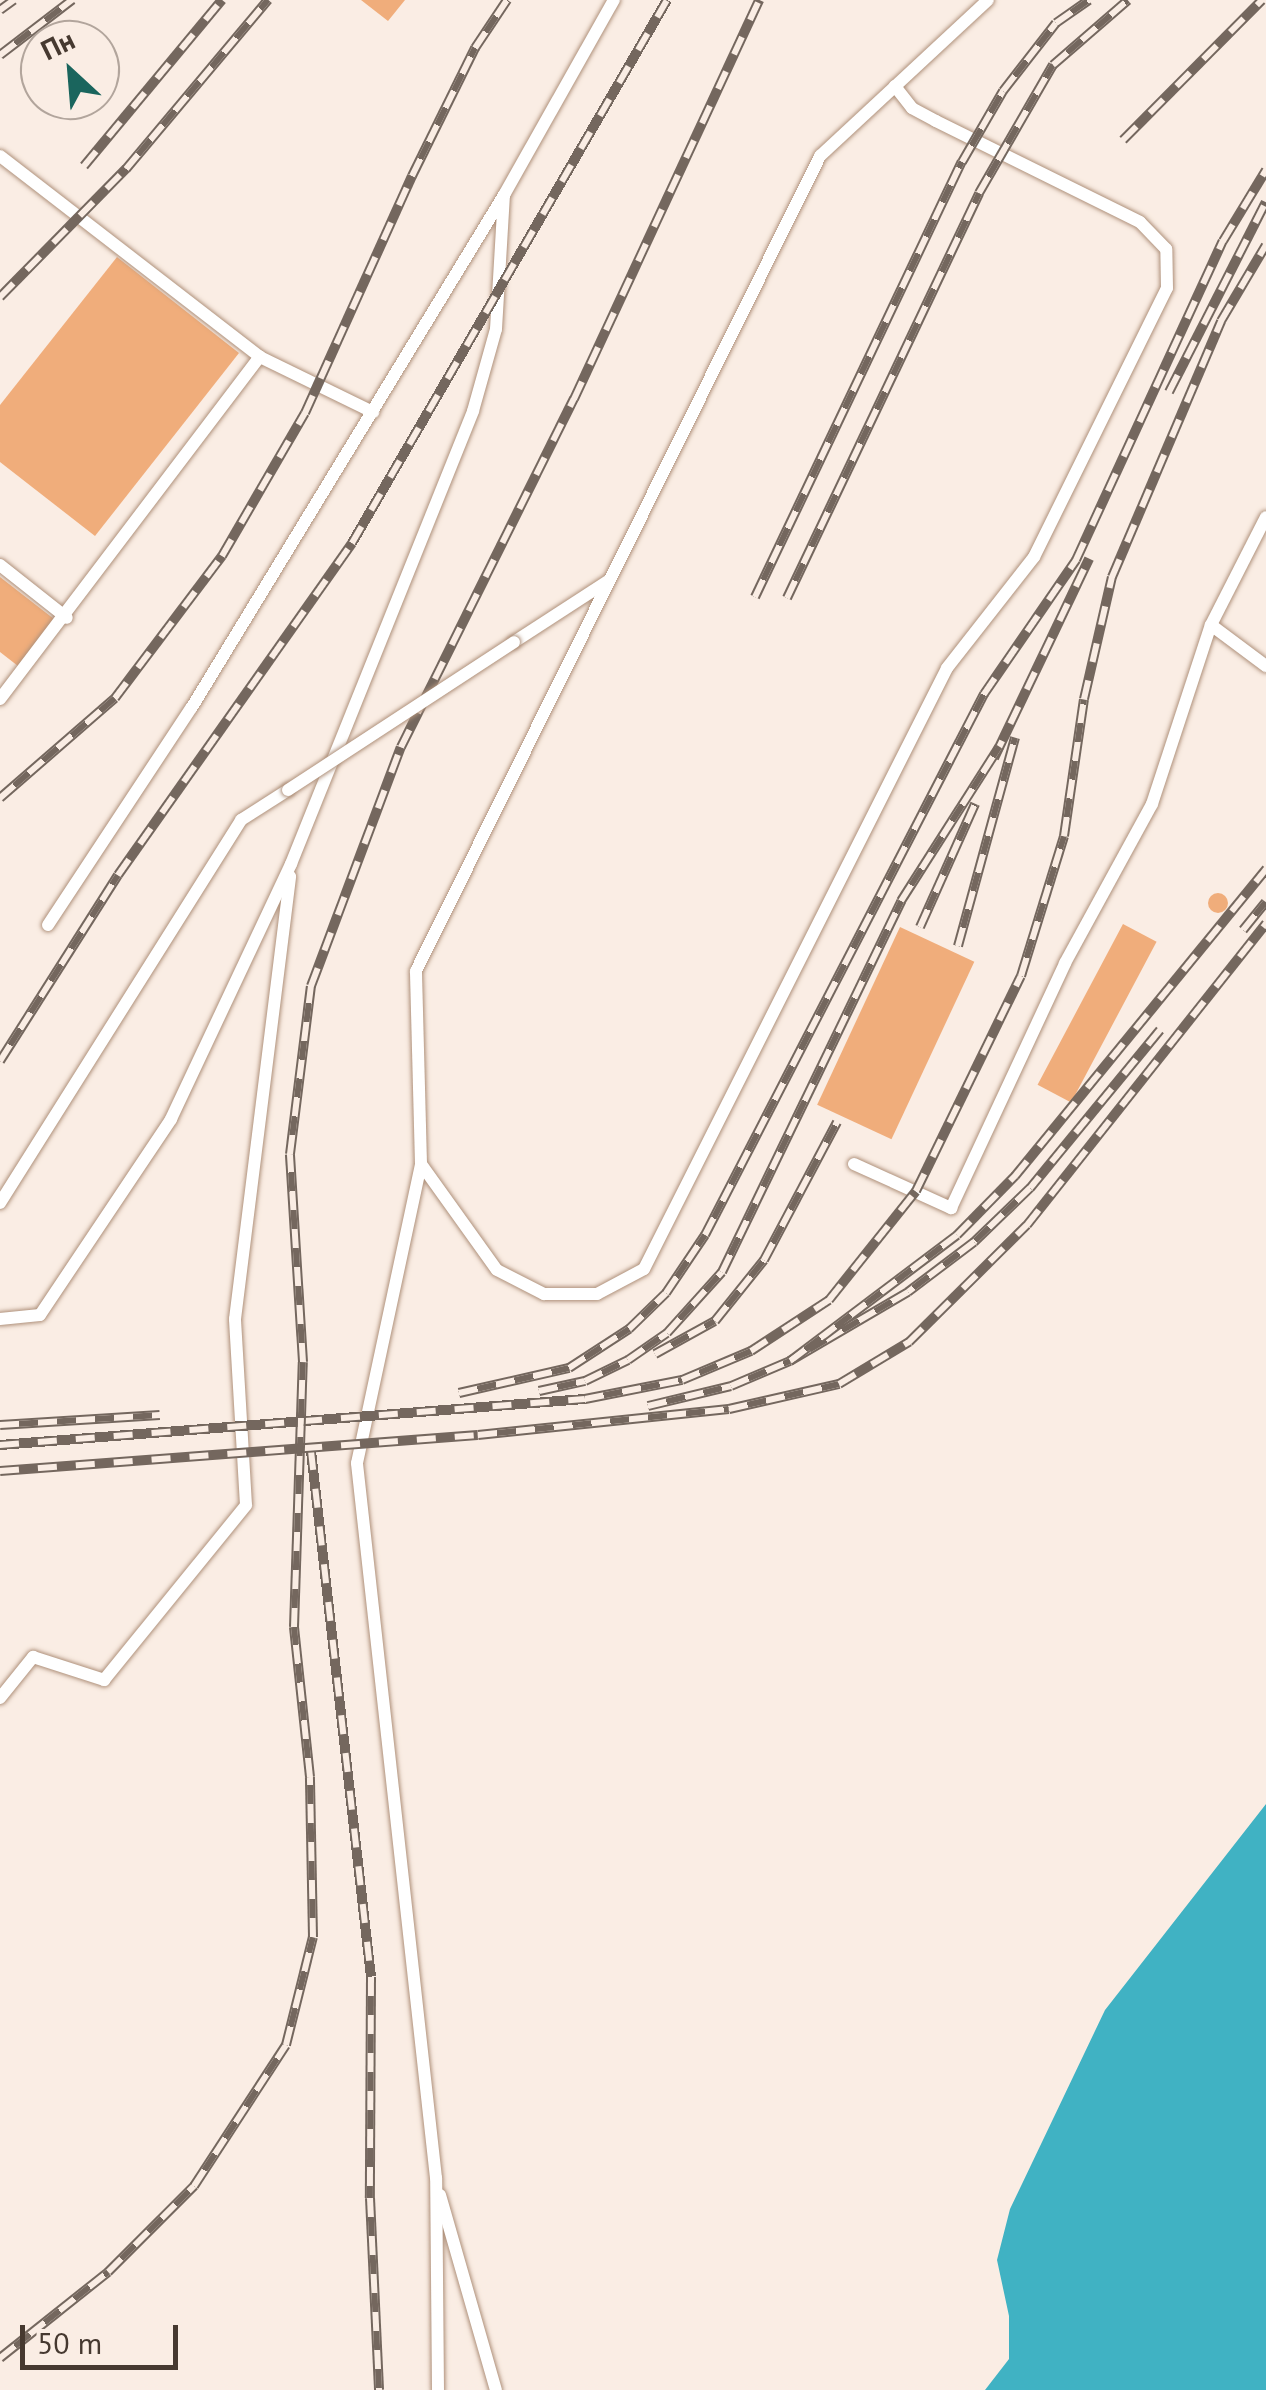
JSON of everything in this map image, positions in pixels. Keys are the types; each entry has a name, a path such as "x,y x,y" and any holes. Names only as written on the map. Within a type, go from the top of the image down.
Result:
{"lane":[{"path":"48,924 192,708 504,195 614,0"},
{"path":"438,2390 436,2178 358,1462 421,1164 416,971 820,156 988,0"},
{"path":"421,1164 497,1270 544,1294 597,1294 644,1270 948,668 1034,557 1168,288 1166,248 1140,222 912,108 895,86"},
{"path":"0,156 260,356 373,412"},
{"path":"0,1319 40,1316 172,1119 291,864 473,411 496,329 504,195"},
{"path":"0,699 67,618 260,356"},
{"path":"854,1164 951,1208 1065,963 1152,804 1211,625 1266,517"},
{"path":"0,566 67,618"},
{"path":"0,1203 241,820 610,580"},
{"path":"1211,625 1266,666"},
{"path":"0,1698 34,1657 104,1680 246,1505 235,1319 291,864"},
{"path":"436,2178 496,2390"}],"water":[{"path":"1266,1804 1266,2390 985,2390 1009,2359 1009,2316 997,2260 1010,2209 1105,2010"}],"building":[{"path":"361,0 405,0 388,21"},
{"path":"117,257 239,353 95,536 0,462 0,405"},
{"path":"0,577 54,619 18,666 0,652"},
{"path":"1218,893 1228,903 1218,913 1208,903"},
{"path":"1123,924 1157,942 1071,1103 1038,1085"},
{"path":"900,927 974,962 891,1139 817,1105"}],"railway":[{"path":"0,10 14,0"},
{"path":"0,55 72,0"},
{"path":"84,166 222,0"},
{"path":"0,297 126,169 268,0"},
{"path":"0,798 115,698 222,556 305,413 412,176 475,48 507,0"},
{"path":"0,1061 118,875 352,543 667,0"},
{"path":"0,2358 108,2272 194,2186 286,2045 313,1937 310,1777 294,1627 303,1362 290,1154 311,986 401,747 574,399 759,0"},
{"path":"755,597 962,162 1003,91 1056,23 1089,0"},
{"path":"787,598 979,193 1053,65 1128,0"},
{"path":"1123,140 1262,0"},
{"path":"459,1393 569,1368 629,1329 666,1293 705,1235 984,694 1076,560 1223,241 1266,170"},
{"path":"1169,392 1266,202"},
{"path":"0,1445 585,1399 682,1380 751,1351 829,1300 916,1191 1021,976 1064,836 1084,699 1112,577 1221,321 1266,245"},
{"path":"994,758 1089,559"},
{"path":"958,946 1015,738"},
{"path":"539,1391 585,1381 628,1360 667,1333 722,1272 901,901 999,747"},
{"path":"920,927 975,804"},
{"path":"1160,1030 1030,1188 974,1242 908,1292 790,1361 957,1235 1015,1176 1266,869"},
{"path":"1243,930 1266,902"},
{"path":"0,1471 478,1435 729,1409 839,1384 909,1342 1027,1225 1266,923"},
{"path":"655,1354 715,1321 764,1260 837,1122"},
{"path":"648,1406 731,1386 790,1361"},
{"path":"0,1425 160,1415"},
{"path":"311,1451 371,1977 370,2198 379,2390"}]}
